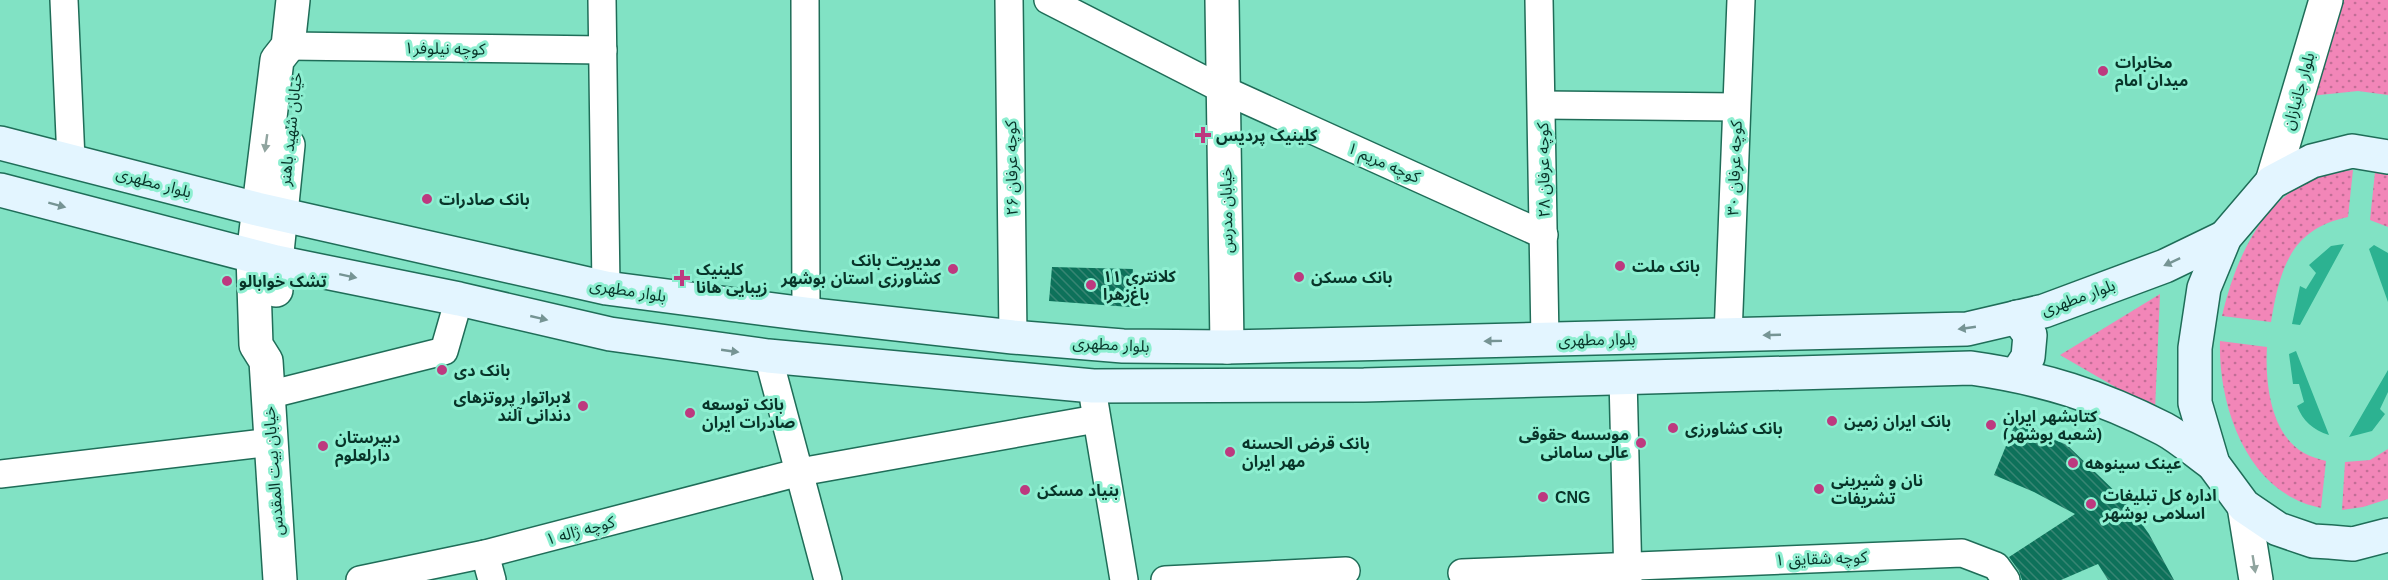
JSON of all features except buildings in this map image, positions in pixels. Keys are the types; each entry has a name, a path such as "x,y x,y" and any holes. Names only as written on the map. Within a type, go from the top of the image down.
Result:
{"main road":[{"name":"بلوار مطهری","path":"0,143 269,211 606,288 806,314 1013,337 1123,346 1227,347 1967,329 2044,311 2165,266 2225,237"},
{"path":"2213,464 2195,403 2195,348 2204,288 2225,237 2272,182 2312,161 2352,151 2388,157"},
{"path":"0,190 264,259 459,299 610,334 768,356 1093,386 1364,385 1971,368 2017,374 2076,390 2166,430 2213,464 2244,506 2278,529 2313,541 2353,544 2388,536"},
{"path":"2017,317 2030,335 2028,357 2017,374"}],"street":[{"path":"64,0 71,160"},
{"name":"خیابان شهید باهنر","path":"269,211 297,63 288,46 293,0"},
{"path":"602,0 606,288"},
{"path":"805,0 806,314"},
{"name":"کوچه عرفان ۲۶","path":"1009,0 1013,337"},
{"name":"کوچه مریم ۱","path":"1048,0 1224,90 1544,235"},
{"name":"خیابان مدرس","path":"1222,0 1227,347"},
{"name":"کوچه عرفان ۲۸","path":"1539,0 1545,340"},
{"name":"کوچه عرفان ۳۰","path":"1728,336 1741,0"},
{"name":"بلوار جانبازان","path":"2272,182 2326,0"},
{"name":"کوچه نیلوفر۱","path":"288,46 603,50"},
{"path":"1542,105 1736,108"},
{"name":"خیابان بیت المقدس","path":"269,211 256,345 266,361 280,580"},
{"path":"268,395 444,351 459,299"},
{"path":"768,356 828,580"},
{"path":"1623,378 1628,573"},
{"path":"1093,386 1096,418 1124,580"},
{"name":"کوچه ژاله ۱","path":"360,580 489,567 800,472 1096,418"},
{"path":"0,474 272,442"},
{"path":"2244,506 2256,580"},
{"name":"کوچه شقایق ۱","path":"1462,573 1628,573 1962,553 1996,566 2006,580"},
{"path":"1165,580 1346,570"}],"shaded area":[{"path":"2338,0 2388,0 2388,95 2358,91 2310,96"},
{"path":"2353,170 2348,217 2328,223 2313,231 2291,254 2279,285 2271,322 2222,316 2238,265 2263,219 2281,200 2301,185 2325,175"},
{"path":"2375,172 2388,175 2388,227 2370,220"},
{"path":"2344,244 2300,325 2292,324 2300,286 2306,289 2316,273 2309,265 2331,246"},
{"path":"2374,245 2388,253 2388,302 2369,249"},
{"path":"2160,294 2155,410 2060,355"},
{"path":"2220,341 2267,347 2269,390 2277,420 2293,444 2304,453 2326,461 2321,508 2296,500 2274,485 2256,466 2242,444 2225,393"},
{"path":"2296,351 2329,435 2309,424 2297,406 2304,402 2299,384 2293,384 2289,354"},
{"path":"2388,370 2388,392 2380,409 2385,414 2372,431 2349,437"},
{"path":"2388,449 2388,499 2363,507 2342,510 2345,462 2370,460"}],"place":[{"name":"مخابرات میدان امام","path":"2103,71"},
{"name":"کلینیک پردیس","path":"1203,135"},
{"name":"بانک صادرات","path":"427,199"},
{"name":"بانک ملت","path":"1620,266"},
{"name":"مدیریت بانک کشاورزی استان بوشهر","path":"953,269"},
{"name":"بانک مسکن","path":"1299,277"},
{"name":"کلینیک زیبایی هانا","path":"682,278"},
{"name":"تشک خوابالو","path":"227,281"},
{"name":"کلانتری ۱۱ باغ‌زهرا","path":"1091,285"},
{"name":"بانک دی","path":"442,370"},
{"name":"لابراتوار پروتزهای دندانی آلند","path":"583,406"},
{"name":"بانک توسعه صادرات ایران","path":"690,413"},
{"name":"بانک ایران زمین","path":"1832,421"},
{"name":"کتابشهر ایران (شعبه بوشهر)","path":"1991,425"},
{"name":"بانک کشاورزی","path":"1673,428"},
{"name":"موسسه حقوقی عالی سامانی","path":"1641,443"},
{"name":"دبیرستان دارلعلوم","path":"323,446"},
{"name":"بانک قرض الحسنه مهر ایران","path":"1230,452"},
{"name":"عینک سینوهه","path":"2073,463"},
{"name":"نان و شیرینی تشریفات","path":"1819,489"},
{"name":"بنیاد مسکن","path":"1025,490"},
{"name":"CNG","path":"1543,497"},
{"name":"اداره کل تبلیغات اسلامی بوشهر","path":"2091,504"}]}
